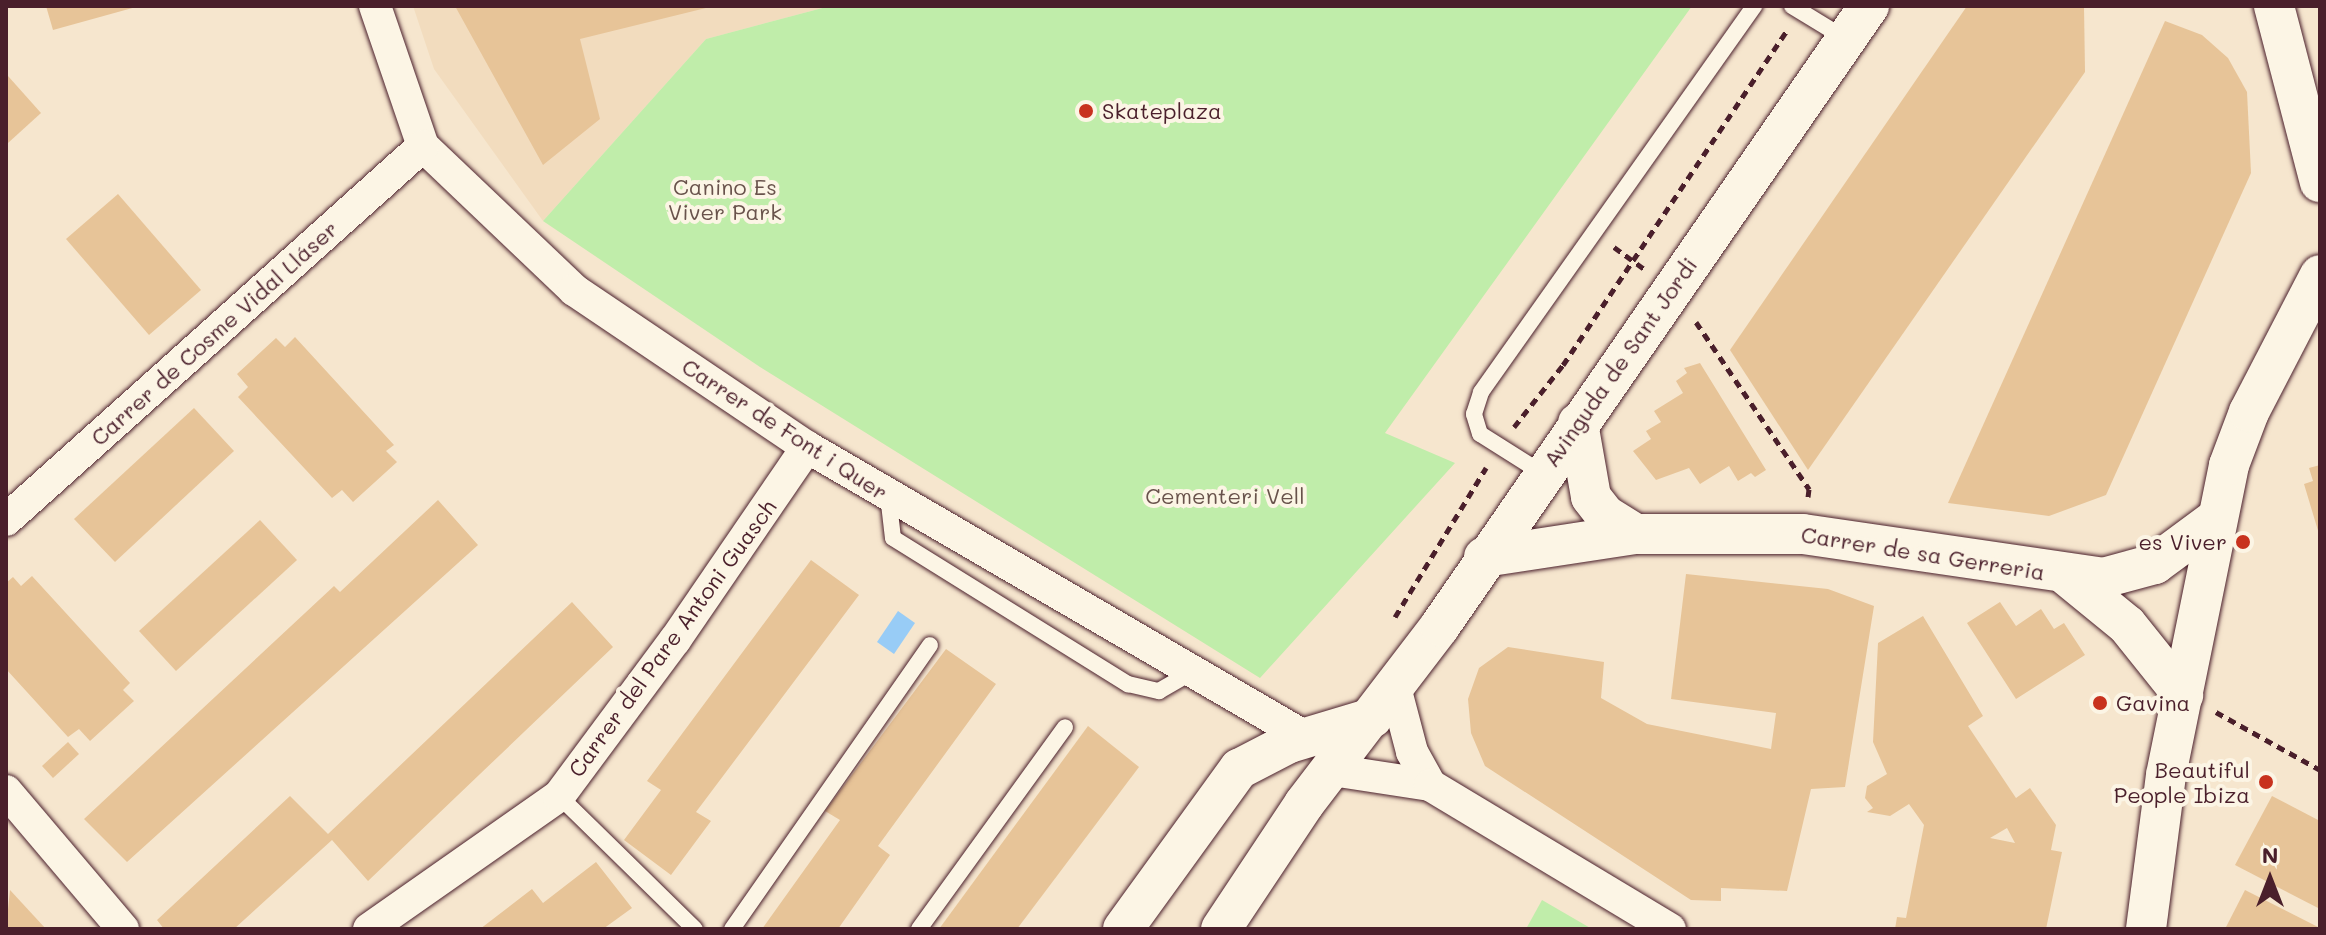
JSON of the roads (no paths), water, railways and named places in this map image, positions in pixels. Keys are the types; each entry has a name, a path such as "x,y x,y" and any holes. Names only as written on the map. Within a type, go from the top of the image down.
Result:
{"street":[{"name":"Carrer de Font i Quer","path":"375,6 423,146 533,268 574,290 807,447 1190,673 1320,754"},
{"name":"Avinguda de Sant Jordi","path":"1221,929 1304,804 1320,754 1384,703 1869,6"},
{"path":"2274,6 2312,121 2320,182"},
{"name":"Carrer de Cosme Vidal Lláser","path":"6,520 423,146"},
{"path":"2146,929 2153,846 2216,519 2249,412 2320,275"},
{"path":"1578,423 1591,497 1605,515 1635,534"},
{"name":"Carrer del Pare Antoni Guasch","path":"369,929 559,796 675,640 807,447"},
{"name":"Carrer de sa Gerreria","path":"1484,557 1635,534 1803,534 2067,576 2103,578 2155,564 2216,519"},
{"name":"Carrer de sa Gerreria","path":"2067,576 2127,625 2183,695"},
{"path":"1384,703 1430,785"},
{"path":"1123,929 1230,778 1262,755 1320,754 1430,785 1670,929"},
{"path":"6,791 123,929"}],"lane":[{"path":"1542,473 1480,434 1474,414 1481,392 1754,6"},
{"path":"1792,6 1846,39"},
{"path":"732,929 930,645"},
{"path":"919,929 1065,727"},
{"path":"559,796 695,929"}],"water":[{"path":"898,611 915,623 894,654 877,642"}],"place":[{"name":"Skateplaza","path":"1086,111"},
{"name":"es Viver","path":"2243,542"},
{"name":"Gavina","path":"2100,703"},
{"name":"Beautiful People Ibiza","path":"2266,782"}],"park label":[{"name":"Canino Es Viver Park","path":"725,198"},
{"name":"Cementeri Vell","path":"1225,496"}]}
